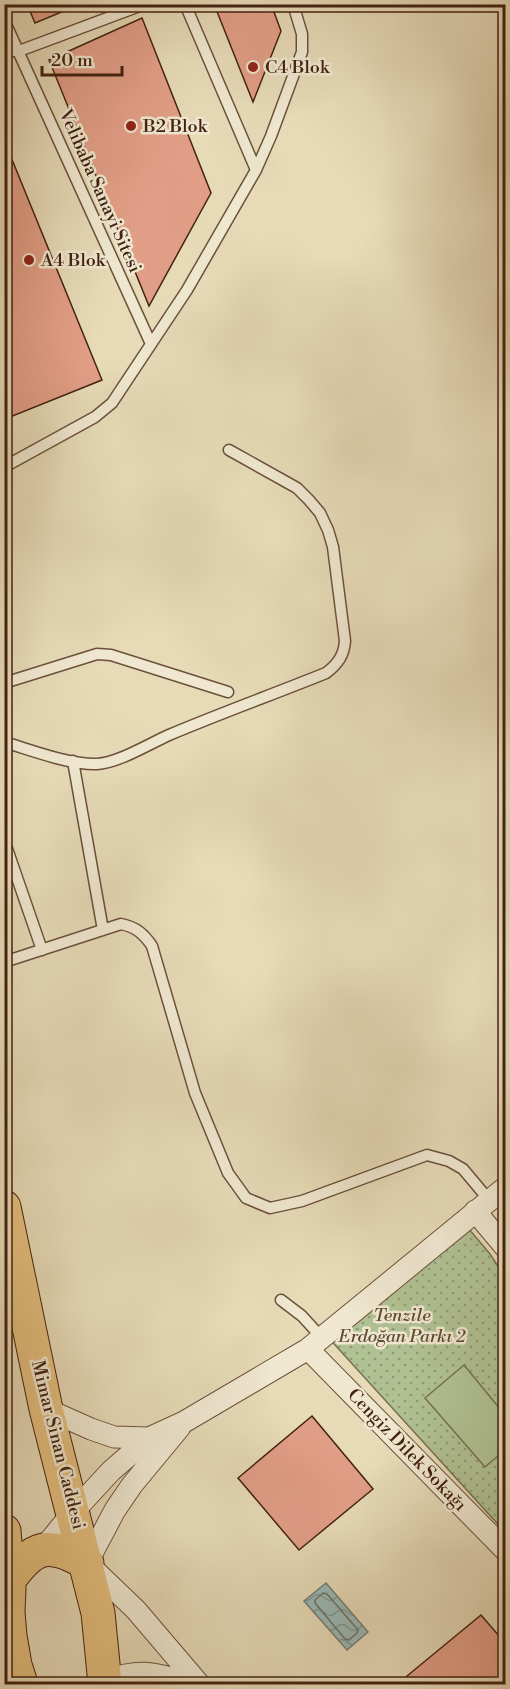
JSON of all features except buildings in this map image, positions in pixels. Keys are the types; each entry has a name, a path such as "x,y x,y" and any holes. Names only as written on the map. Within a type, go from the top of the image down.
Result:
{"main road":[{"name":"Mimar Sinan Caddesi","path":"4,1207 46,1409 74,1511 98,1613 103,1683"},
{"path":"4,1531 9,1580 10,1636 21,1684"},
{"path":"9,1580 19,1566 30,1556 43,1549 60,1550 87,1563"}],"street":[{"path":"43,1549 111,1471 149,1438 184,1422 315,1343 506,1187"},
{"path":"482,1206 506,1248"},
{"name":"Cengiz Dilek Sokağı","path":"315,1343 506,1551"},
{"path":"46,1409 91,1430 114,1437 149,1438"},
{"path":"184,1422 132,1485 110,1518 87,1563 136,1610 199,1684"},
{"path":"103,1683 123,1674 144,1672 194,1684"}],"lane":[{"path":"4,51 19,51 145,4"},
{"path":"185,4 255,170"},
{"path":"4,467 95,417 112,403 187,290 255,170 271,136 302,52 302,34 293,4"},
{"name":"Velibaba Sanayi Sitesi","path":"4,20 151,344"},
{"path":"4,742 73,762 101,764 326,673 341,658 345,640 333,547 320,513 297,488 229,450"},
{"path":"4,683 97,654 111,655 228,692"},
{"path":"73,762 103,930"},
{"path":"4,840 42,950"},
{"path":"4,962 122,924 130,926 146,937 152,946 195,1093 228,1173 246,1198 270,1208 302,1201 427,1155 449,1161 463,1168 482,1206"},
{"path":"281,1300 302,1316 315,1343"}],"green space":[{"name":"Tenzile Erdoğan Parkı 2","path":"463,1222 490,1254 505,1277 505,1532 326,1335"},
{"path":"464,1365 505,1415 505,1450 485,1467 425,1398"}],"water":[{"path":"326,1583 368,1632 347,1650 304,1601"}],"place":[{"name":"C4 Blok","path":"253,67"},
{"name":"B2 Blok","path":"131,126"},
{"name":"A4 Blok","path":"29,260"}]}
